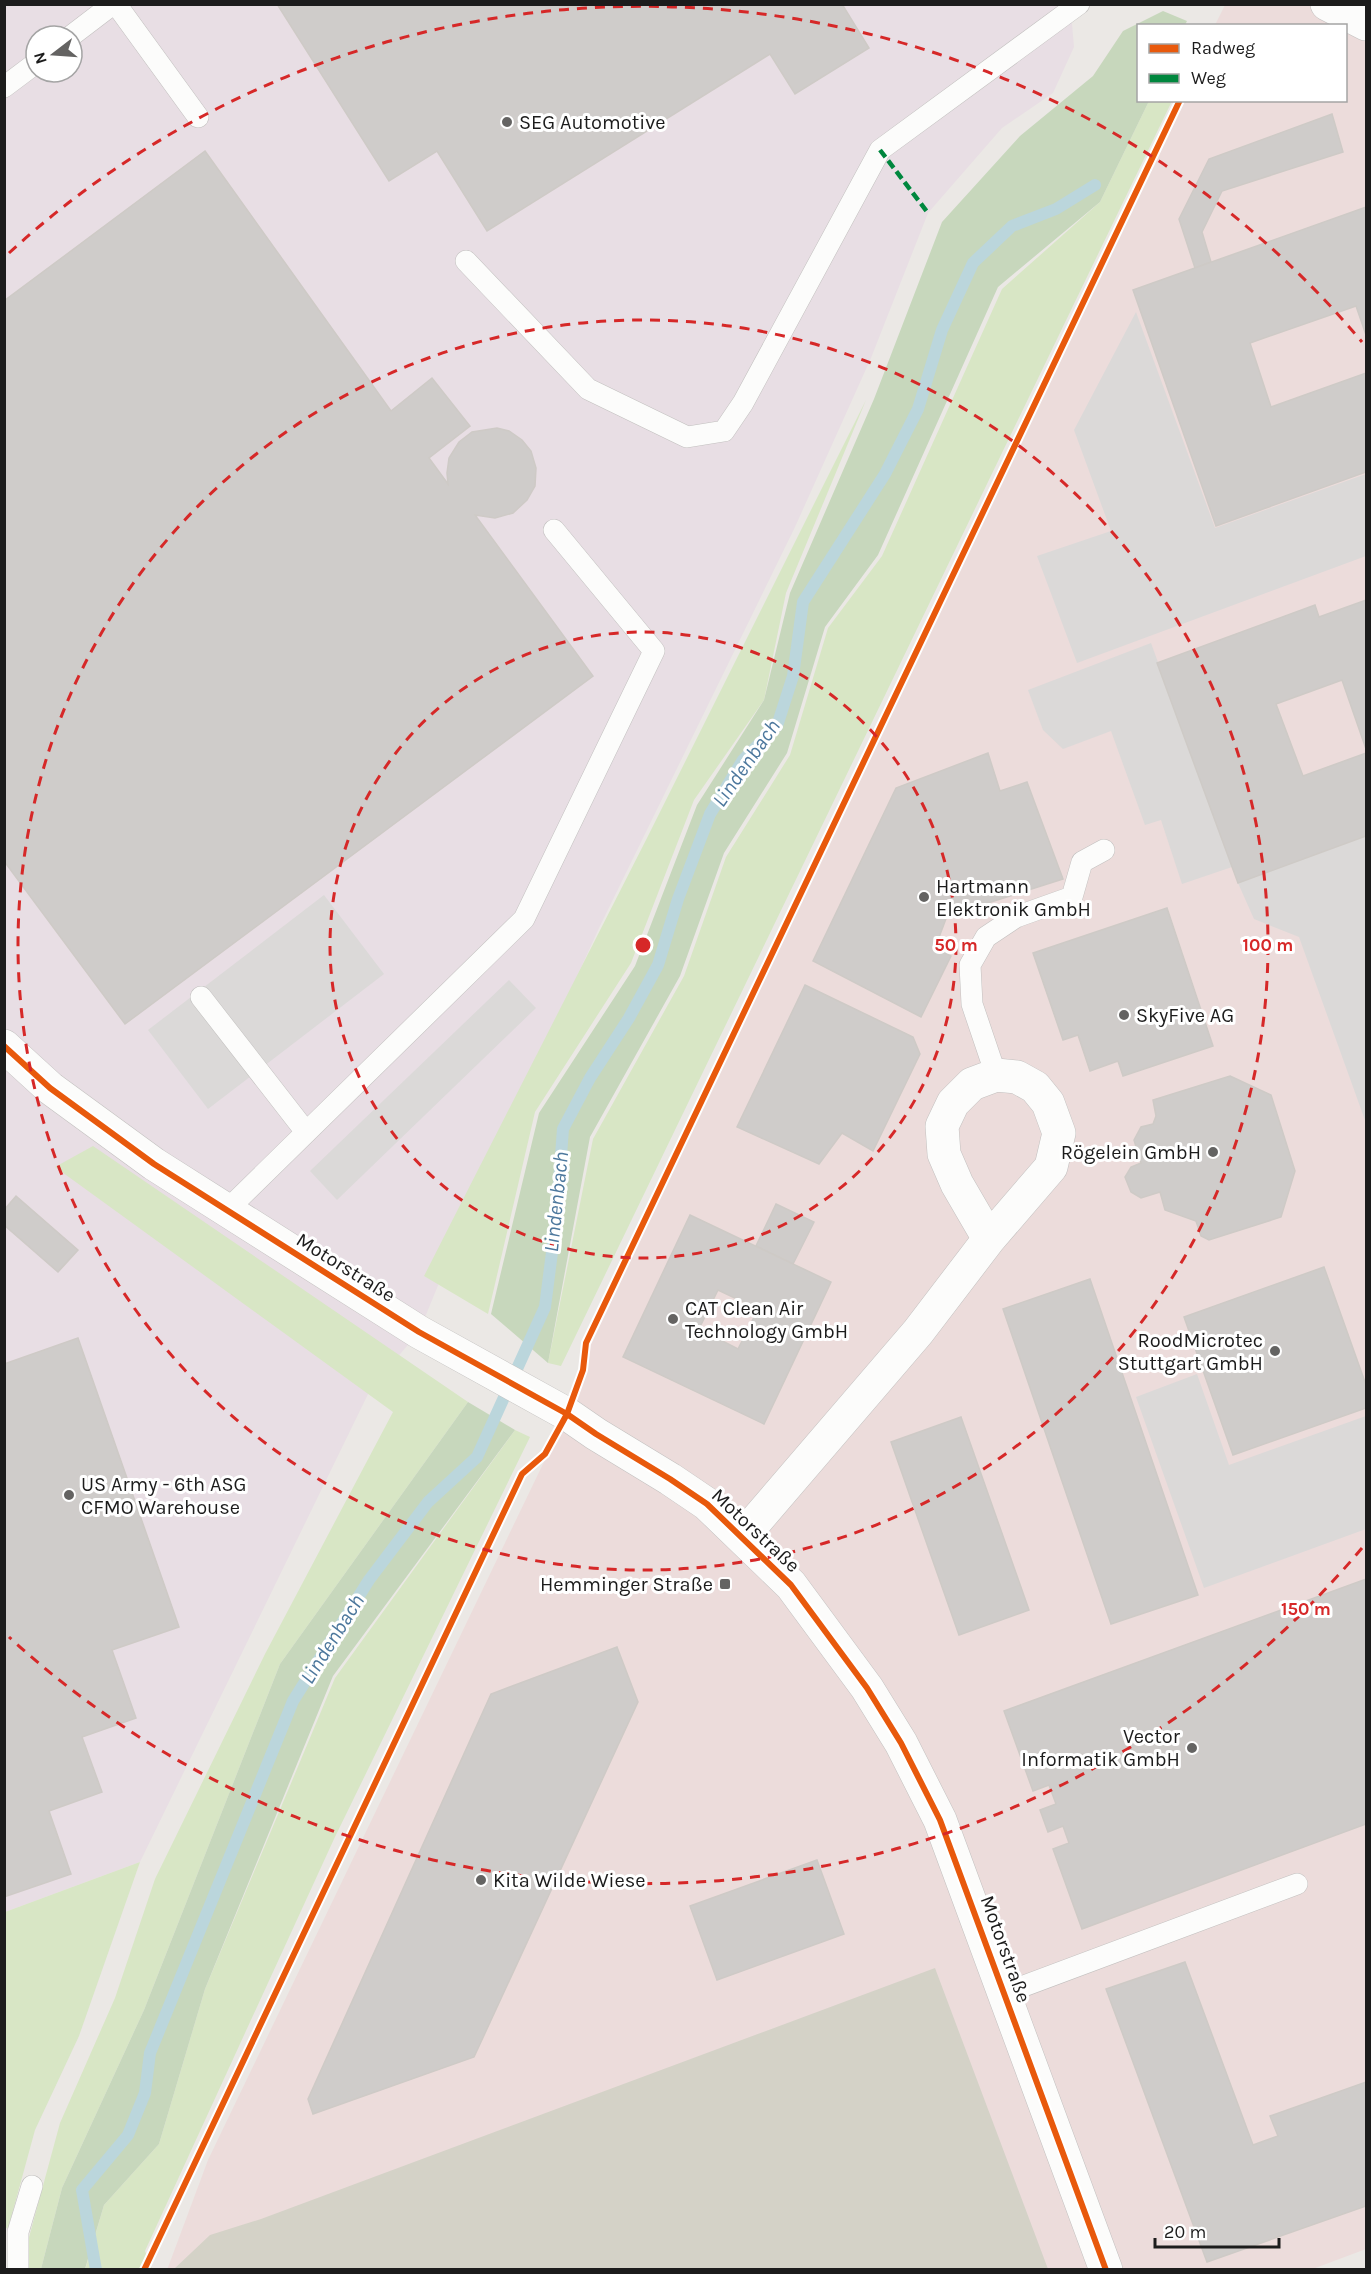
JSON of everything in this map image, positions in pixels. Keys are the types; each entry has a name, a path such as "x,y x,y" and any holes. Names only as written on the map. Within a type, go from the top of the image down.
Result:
{"street":[{"path":"1327,4 1366,24"},
{"name":"Motorstraße","path":"4,1046 50,1088 153,1164 467,1360 567,1414 707,1504 743,1536 791,1585 857,1673 901,1743 940,1820 1106,2270"},
{"path":"989,1239 957,1184 944,1154 942,1126 953,1103 972,1084 996,1075"},
{"name":"Motorstraße","path":"743,1536 918,1332 989,1239 1051,1167 1059,1133 1048,1103 1035,1087 1017,1077 996,1075"}],"lane":[{"path":"84,26 114,4 198,117"},
{"path":"466,261 588,389 687,437 724,431 743,403 879,150 1029,43 1079,4"},
{"path":"4,87 24,72"},
{"path":"226,1210 524,919 654,651 554,530"},
{"path":"996,1075 972,1004 970,965 986,937 1016,917 1072,897 1082,862 1104,850"},
{"path":"201,997 306,1132"},
{"path":"1005,1993 1297,1884"},
{"path":"18,2270 11,2242 18,2232 32,2186"}],"shaded area":[{"path":"5,5 1079,5 1071,12 1074,47 1053,93 1002,128 928,213 871,358 795,527 599,928 448,1261 419,1332 371,1388 140,1862 5,1912"},
{"path":"1225,5 1366,5 1366,2249 1310,2270 167,2270 208,2160 567,1414 583,1370 586,1343 1180,102 1347,102 1347,24 1216,24"},
{"path":"1136,312 1215,528 1366,474 1366,556 1077,663 1037,556 1111,531 1074,430"},
{"path":"1151,643 1232,867 1182,884 1161,820 1145,825 1111,731 1063,749 1043,730 1028,690"},
{"path":"1366,836 1366,1123 1299,937 1254,919 1238,883"},
{"path":"324,895 384,974 208,1109 148,1030"},
{"path":"509,980 536,1008 337,1200 310,1171"},
{"path":"1197,1374 1229,1465 1366,1416 1366,1529 1204,1588 1136,1397"},
{"path":"935,1968 1048,2269 174,2269 210,2235 261,2219"}],"green space":[{"path":"1163,11 1187,21 1186,24 1137,24"},
{"path":"1137,24 1137,102 1149,102 1100,202 998,287 878,555 825,627 787,753 724,853 680,976 590,1137 548,1363 491,1314 539,1113 635,966 697,805 764,700 790,593 874,399 942,222 1020,136 1093,76 1123,31"},
{"path":"1149,102 1172,102 561,1366 548,1363 593,1139 684,976 726,857 790,755 828,628 882,556 1002,289 1100,202"},
{"path":"866,400 786,593 764,700 694,800 631,963 535,1112 488,1314 424,1276"},
{"path":"93,1146 468,1402 280,1664 144,2010 62,2188 41,2269 26,2270 28,2241 60,2123 115,1998 155,1879 265,1654 393,1412 55,1167"},
{"path":"468,1402 515,1430 333,1676 205,1989 159,2144 104,2205 85,2269 41,2269 62,2188 144,2010 280,1664"},
{"path":"515,1430 530,1437 334,1839 145,2251 152,2269 85,2270 104,2205 159,2144 205,1989 335,1678"},
{"path":"140,1862 79,2036 35,2130 8,2229 4,2226 5,1912"}],"building":[{"name":"SEG Automotive","path":"277,4 842,4 869,48 795,94 770,54 487,231 437,151 389,181"},
{"path":"1332,114 1343,152 1222,191 1202,232 1211,262 1195,268 1179,219 1209,159"},
{"path":"205,151 391,411 432,378 470,426 429,458 448,484 449,458 459,442 472,432 497,428 509,431 522,440 531,451 536,468 535,486 527,500 513,513 495,518 475,515 593,676 125,1024 4,861 4,301"},
{"path":"1366,207 1366,335 1356,306 1250,343 1271,407 1366,373 1366,472 1216,526 1133,290"},
{"path":"1366,600 1366,749 1342,680 1276,704 1303,776 1366,753 1366,836 1238,883 1157,663 1315,605 1319,617"},
{"name":"Hartmann Elektronik GmbH","path":"988,753 1000,791 1027,782 1063,879 947,916 935,948 951,956 921,1017 813,961 896,788"},
{"path":"1167,908 1213,1046 1123,1076 1118,1061 1090,1071 1078,1035 1063,1040 1033,953"},
{"path":"805,985 913,1037 920,1054 873,1151 842,1133 819,1164 737,1127"},
{"name":"Rögelein GmbH","path":"1230,1076 1271,1095 1295,1171 1281,1217 1209,1240 1201,1236 1196,1221 1165,1210 1160,1192 1141,1198 1131,1192 1125,1177 1131,1167 1141,1163 1134,1140 1141,1127 1153,1124 1156,1116 1153,1100"},
{"path":"16,1196 78,1250 58,1272 4,1225 4,1210"},
{"path":"776,1204 814,1222 793,1264 756,1246"},
{"name":"CAT Clean Air Technology GmbH","path":"690,1215 831,1282 764,1424 623,1357","holes":["718,1290 758,1309 738,1349 699,1329"]},
{"name":"RoodMicrotec Stuttgart GmbH","path":"1324,1267 1366,1385 1366,1408 1233,1455 1184,1317"},
{"path":"1090,1279 1198,1595 1111,1624 1003,1309"},
{"name":"US Army - 6th ASG CFMO Warehouse","path":"78,1338 179,1627 112,1650 136,1718 82,1737 102,1792 49,1811 71,1874 4,1897 4,1364"},
{"path":"961,1417 1029,1610 959,1635 891,1442"},
{"name":"Vector Informatik GmbH","path":"1366,1579 1366,1824 1082,1929 1053,1849 1069,1843 1063,1826 1048,1832 1040,1810 1056,1804 1049,1785 1033,1791 1004,1711"},
{"name":"Kita Wilde Wiese","path":"617,1647 638,1702 474,2057 313,2114 308,2099 491,1694"},
{"path":"817,1860 844,1934 717,1980 690,1906"},
{"path":"1185,1962 1253,2145 1278,2136 1270,2116 1366,2082 1366,2206 1207,2262 1106,1989"}],"waterway":[{"name":"Lindenbach","path":"96,2270 82,2190 128,2135 145,2093 150,2053 293,1701 369,1580 428,1502 477,1457 545,1307 556,1221 563,1129 590,1078 629,1018 658,965 678,899 710,814 743,760 777,726 793,676 803,602 885,474 918,409 942,330 973,263 1012,226 1056,209 1095,185"}],"marked path":[{"path":"880,150 928,213"}],"cycle path":[{"path":"144,2270 522,1474 545,1454 567,1414 583,1370 586,1343 1179,102"},
{"path":"4,1046 50,1088 154,1164 419,1332 567,1414 707,1504 791,1585 867,1688 901,1743 940,1820 1106,2270"}],"place":[{"name":"SEG Automotive","path":"507,122"},
{"name":"Hartmann Elektronik GmbH","path":"924,897"},
{"name":"SkyFive AG","path":"1124,1015"},
{"name":"Rögelein GmbH","path":"1213,1152"},
{"name":"CAT Clean Air Technology GmbH","path":"673,1319"},
{"name":"RoodMicrotec Stuttgart GmbH","path":"1275,1351"},
{"name":"US Army - 6th ASG CFMO Warehouse","path":"69,1495"},
{"name":"Hemminger Straße","path":"725,1584"},
{"name":"Vector Informatik GmbH","path":"1192,1748"},
{"name":"Kita Wilde Wiese","path":"481,1880"}]}
